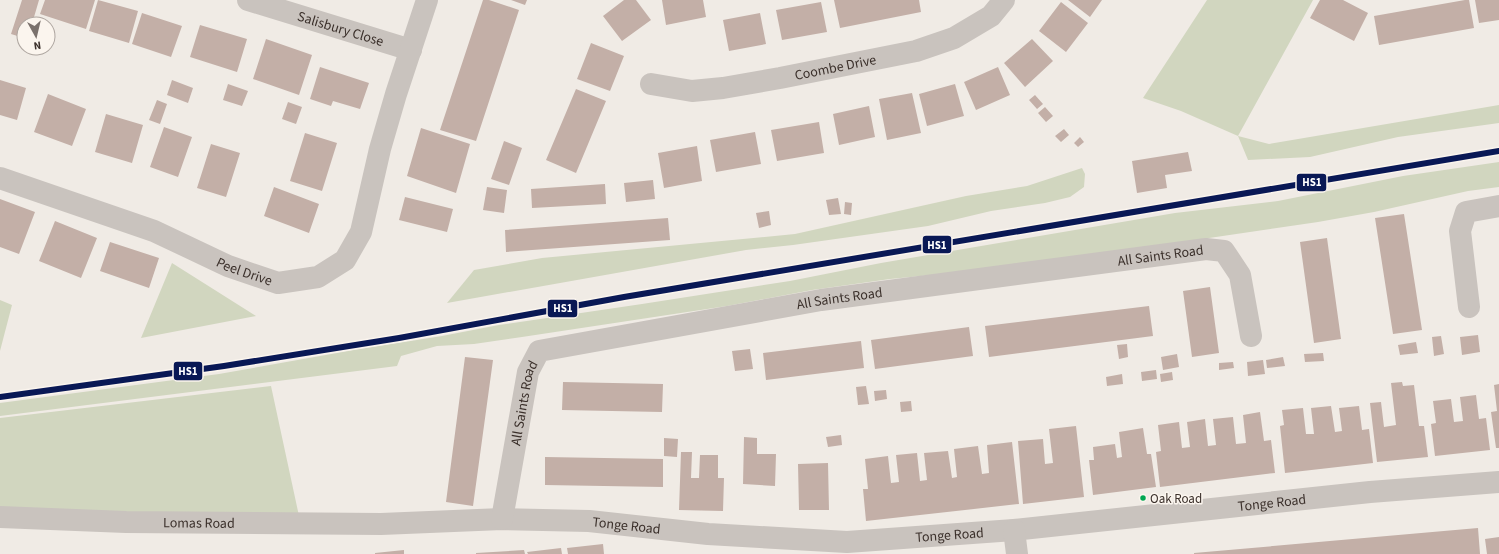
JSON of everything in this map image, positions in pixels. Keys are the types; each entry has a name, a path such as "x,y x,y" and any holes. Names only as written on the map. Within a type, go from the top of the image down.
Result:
{"street":[{"name":"Salisbury Close","path":"248,0 411,50"},
{"name":"Peel Drive","path":"0,178 154,230 228,266 278,283 318,277 345,260 361,232 380,150 396,94 428,0"},
{"name":"Coombe Drive","path":"651,84 692,91 723,88 916,51 954,38 991,16 1004,0"},
{"path":"1469,307 1460,230 1466,212 1499,206"},
{"name":"All Saints Road","path":"502,519 528,372 539,351 821,300 1206,249 1224,251 1240,274 1251,336"},
{"name":"Tonge Road","path":"399,524 502,519 589,521 708,534 848,542 1014,530 1370,492 1499,482"},
{"name":"Lomas Road","path":"0,517 126,522 399,524"},
{"path":"1014,530 1017,554"}],"green space":[{"path":"1207,0 1313,0 1238,136 1181,111 1143,98"},
{"path":"1499,105 1499,123 1398,137 1310,157 1248,160 1238,136 1269,144"},
{"path":"1499,162 1499,187 1468,191 1374,212 1318,222 1046,262 890,279 812,290 727,306 522,337 474,344 437,346 401,356 397,366 0,416 0,403 219,374 499,325 790,281 881,263 1175,213 1278,201 1403,176"},
{"path":"1082,168 1085,174 1084,187 1070,197 1045,203 991,211 928,226 746,250 447,303 474,270 542,258 795,234 966,196 1027,186"},
{"path":"172,263 256,316 141,338"},
{"path":"0,300 12,305 0,351"},
{"path":"271,386 299,516 0,510 0,418"}],"building":[{"path":"22,0 39,0 34,16 17,16"},
{"path":"45,0 95,0 86,29 56,19 56,16 46,16 40,14"},
{"path":"98,0 138,11 129,43 89,31"},
{"path":"483,0 489,0 519,10 476,141 440,130"},
{"path":"511,0 527,0 525,5"},
{"path":"624,0 636,0 651,20 622,41 603,16"},
{"path":"662,0 703,0 706,17 666,25"},
{"path":"834,0 919,0 921,12 840,28"},
{"path":"1068,0 1102,0 1090,17"},
{"path":"1320,0 1343,0 1368,13 1354,41 1310,18"},
{"path":"1469,0 1474,28 1379,45 1374,16"},
{"path":"1475,0 1499,0 1499,20 1479,23"},
{"path":"821,2 827,32 782,40 776,10"},
{"path":"1061,2 1088,23 1066,52 1039,31"},
{"path":"142,13 182,26 171,57 132,44"},
{"path":"760,13 766,44 729,51 723,20"},
{"path":"16,19 16,36 11,34"},
{"path":"200,25 247,39 237,72 190,57"},
{"path":"266,39 312,55 299,95 253,79"},
{"path":"1032,39 1053,61 1025,87 1004,63"},
{"path":"591,43 624,56 610,91 577,79"},
{"path":"320,67 369,83 360,109 333,101 331,106 310,99"},
{"path":"998,67 1010,95 976,110 964,82"},
{"path":"0,80 26,88 17,120 0,115"},
{"path":"172,80 193,88 188,103 167,95"},
{"path":"228,84 248,91 242,106 223,100"},
{"path":"955,84 964,116 927,126 919,94"},
{"path":"576,89 606,101 576,173 546,160"},
{"path":"912,93 921,133 887,140 879,99"},
{"path":"48,94 86,109 72,146 34,132"},
{"path":"1035,95 1043,104 1037,109 1029,100"},
{"path":"157,100 167,104 160,124 149,120"},
{"path":"288,102 302,107 296,124 282,119"},
{"path":"869,106 875,137 839,145 833,114"},
{"path":"1045,107 1053,116 1046,122 1038,113"},
{"path":"106,114 143,125 132,163 95,152"},
{"path":"819,122 824,153 777,161 771,130"},
{"path":"164,127 192,137 178,177 150,167"},
{"path":"421,128 470,144 456,193 407,176"},
{"path":"1064,129 1069,135 1061,142 1055,136"},
{"path":"755,132 761,164 716,172 710,140"},
{"path":"305,133 337,143 322,191 290,181"},
{"path":"1080,137 1084,142 1078,147 1074,143"},
{"path":"504,141 522,148 509,185 491,179"},
{"path":"211,144 240,153 226,197 197,188"},
{"path":"697,146 702,181 664,188 658,153"},
{"path":"1188,152 1192,171 1165,175 1167,188 1137,193 1132,161"},
{"path":"653,180 655,199 626,202 624,183"},
{"path":"605,184 606,204 532,208 531,189"},
{"path":"274,187 319,204 309,233 264,216"},
{"path":"487,187 507,190 504,213 483,210"},
{"path":"405,197 453,209 447,232 399,220"},
{"path":"838,198 841,214 829,215 826,200"},
{"path":"0,199 35,212 19,254 0,247"},
{"path":"845,202 852,203 851,215 844,214"},
{"path":"769,211 771,225 759,228 756,213"},
{"path":"1404,214 1422,330 1393,334 1375,218"},
{"path":"668,218 670,240 506,252 505,230"},
{"path":"55,221 97,238 81,278 39,261"},
{"path":"1327,238 1341,339 1314,343 1300,242"},
{"path":"110,242 159,258 149,288 100,271"},
{"path":"1210,287 1219,353 1192,357 1183,291"},
{"path":"1149,306 1153,336 989,357 985,326"},
{"path":"969,327 973,356 875,369 871,340"},
{"path":"1478,335 1480,352 1462,355 1460,337"},
{"path":"1441,336 1444,354 1434,356 1432,337"},
{"path":"861,341 864,368 766,380 763,353"},
{"path":"1416,342 1418,353 1400,355 1398,345"},
{"path":"1127,344 1128,357 1119,359 1117,345"},
{"path":"750,349 753,369 735,371 732,351"},
{"path":"1323,353 1324,361 1305,362 1304,354"},
{"path":"1177,354 1179,367 1163,370 1161,357"},
{"path":"465,357 493,360 473,506 446,502"},
{"path":"1283,357 1285,366 1267,368 1266,360"},
{"path":"1263,360 1265,374 1248,376 1247,362"},
{"path":"1233,362 1234,368 1219,370 1219,363"},
{"path":"1156,370 1157,379 1142,381 1141,372"},
{"path":"1172,372 1173,380 1161,382 1160,374"},
{"path":"1122,374 1123,384 1107,386 1106,377"},
{"path":"563,382 663,384 662,412 562,410"},
{"path":"1402,382 1403,386 1414,385 1419,426 1424,426 1428,457 1377,462 1370,403 1381,402 1384,427 1396,425 1391,383"},
{"path":"1499,384 1499,448 1496,448 1491,412 1497,411 1494,385"},
{"path":"866,386 869,404 858,405 856,387"},
{"path":"886,390 887,399 875,401 874,391"},
{"path":"1476,395 1479,419 1486,418 1490,450 1435,456 1431,424 1436,423 1433,401 1451,399 1454,422 1463,421 1460,397"},
{"path":"911,401 912,411 901,412 900,402"},
{"path":"1331,406 1335,432 1342,431 1339,408 1359,406 1362,430 1369,429 1373,463 1285,473 1280,426 1284,425 1282,410 1303,408 1306,434 1314,434 1311,408"},
{"path":"1260,412 1264,441 1271,440 1275,473 1160,487 1156,452 1161,451 1158,425 1179,422 1182,448 1190,447 1187,422 1205,419 1208,446 1216,445 1213,419 1233,417 1236,444 1246,443 1243,415"},
{"path":"1076,426 1084,497 1023,504 1018,441 1043,439 1045,464 1053,463 1049,429"},
{"path":"1143,428 1147,454 1151,454 1156,487 1093,495 1089,460 1094,460 1093,447 1115,444 1117,458 1122,457 1119,432"},
{"path":"841,435 842,445 828,447 826,437"},
{"path":"744,437 757,438 757,454 776,454 775,486 743,484"},
{"path":"664,438 678,439 677,457 664,456"},
{"path":"1012,442 1019,504 866,521 863,489 868,489 865,459 888,456 891,483 899,482 896,455 917,453 920,481 927,480 924,453 948,451 952,478 957,477 954,449 978,446 982,474 989,473 987,445"},
{"path":"681,452 692,452 691,478 699,478 700,455 718,455 718,478 724,478 723,511 679,510"},
{"path":"545,457 663,459 663,487 545,485"},
{"path":"828,463 829,510 799,510 798,464"},
{"path":"1478,528 1480,554 1194,554 1194,553"},
{"path":"1499,537 1499,554 1487,554 1485,539"},
{"path":"603,544 604,554 568,554 567,548"},
{"path":"561,548 562,554 528,554 527,552"},
{"path":"404,550 404,554 375,554 375,553"},
{"path":"524,550 525,554 476,554 476,553"}],"transit line":[{"name":"HS1","path":"0,397 224,366 399,338 624,297 1499,151"}],"place":[{"name":"Oak Road","path":"1143,498"}]}
